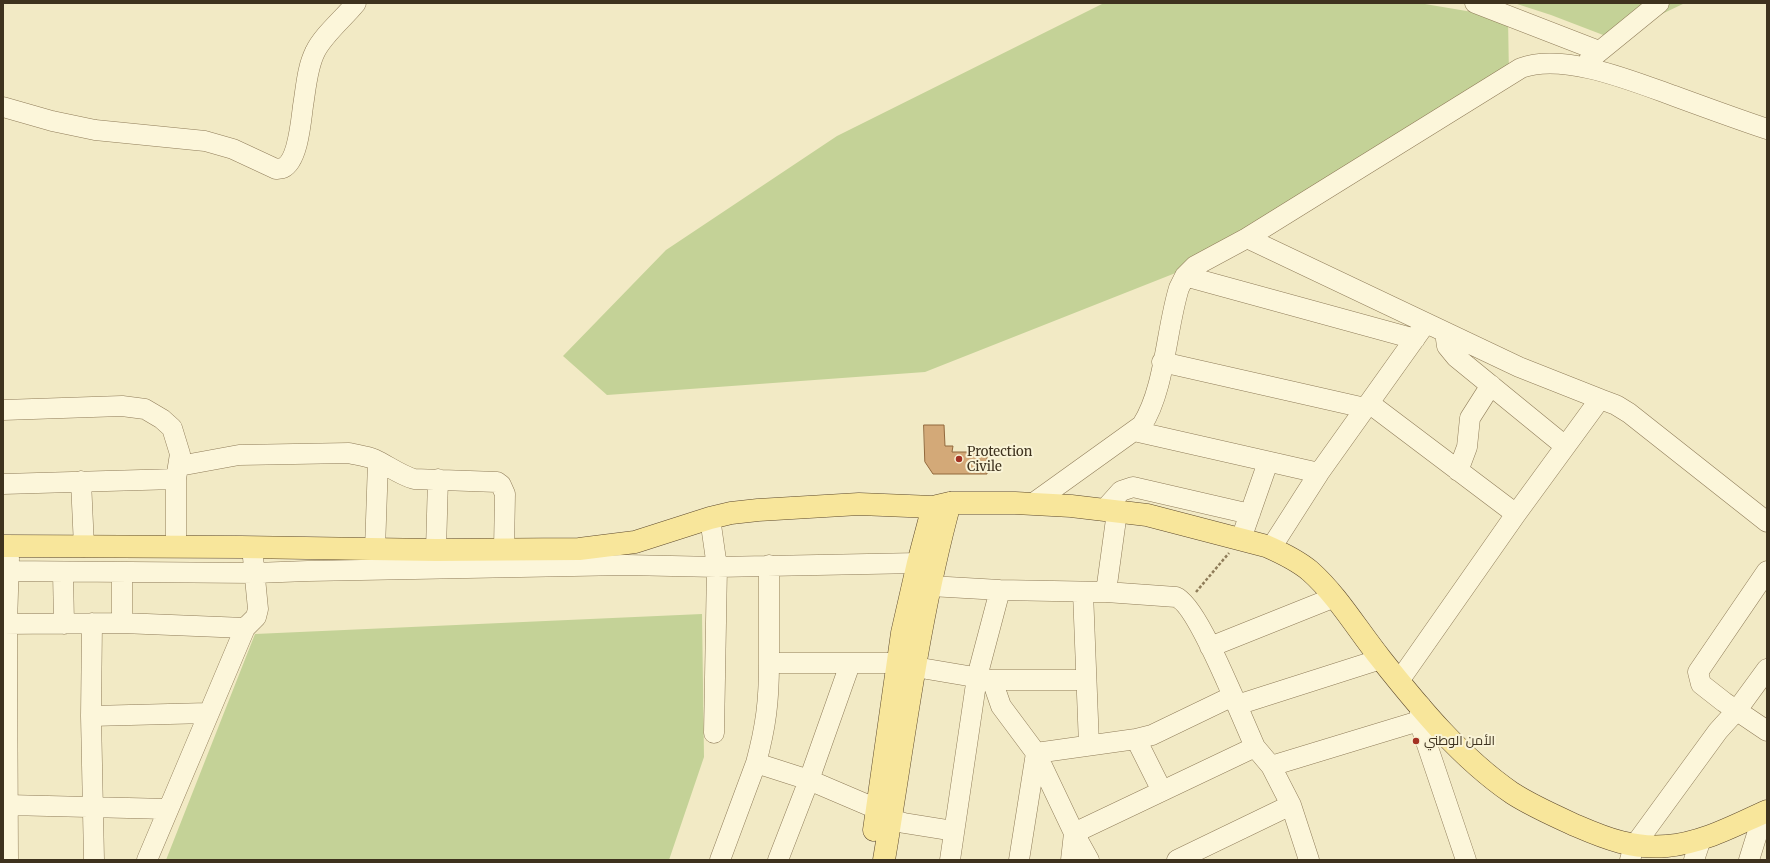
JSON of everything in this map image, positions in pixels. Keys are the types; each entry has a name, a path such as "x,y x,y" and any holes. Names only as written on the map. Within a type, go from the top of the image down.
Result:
{"main road":[{"path":"6,546 252,547 436,550 504,549 550,558 586,549 635,542 710,518 751,511 806,506 858,504 1032,504 1147,515 1271,548 1284,553 1309,570 1335,597 1399,681 1420,714 1477,765 1512,793 1549,813 1632,853 1694,842 1766,811"},
{"path":"884,860 884,814 911,634 918,563 942,505"},
{"path":"911,634 930,586 942,505"},
{"path":"868,860 884,814"}],"street":[{"path":"3,107 52,121 95,130 205,141 233,149 276,169 283,168 291,161 297,142 310,64 315,52 322,41 356,3"},
{"path":"1475,3 1599,51"},
{"path":"1579,67 1659,3"},
{"path":"1032,504 1134,432 1148,417 1156,392 1175,300 1179,288 1186,276 1195,266 1247,238 1521,68 1531,64 1561,63 1616,75 1767,129"},
{"path":"1247,238 1420,331"},
{"path":"1186,276 1420,331 1445,332 1519,367 1616,405 1629,413 1767,522"},
{"path":"1271,548 1319,473 1420,331"},
{"path":"1445,332 1447,346 1452,354 1566,446"},
{"path":"1162,362 1367,406 1516,514"},
{"path":"1458,471 1467,447 1470,418 1491,385"},
{"path":"1399,681 1516,514 1600,399"},
{"path":"3,410 122,406 144,409 162,419 172,428 180,450 176,547"},
{"path":"1134,432 1319,473"},
{"path":"3,484 81,481 178,472 239,455 361,455 408,477 500,483 505,494 504,549"},
{"path":"375,549 378,462"},
{"path":"1241,539 1268,462"},
{"path":"436,550 438,479"},
{"path":"81,481 84,546"},
{"path":"1106,592 1110,511 1121,491 1133,487 1250,514"},
{"path":"710,518 717,567 714,733"},
{"path":"6,546 6,797 8,860"},
{"path":"112,547 117,573 122,622"},
{"path":"147,860 245,628 256,617 258,609 252,547"},
{"path":"6,571 255,573 396,569 550,558 626,565 717,567 918,563"},
{"path":"720,860 756,763 765,733 769,702 769,565"},
{"path":"1767,571 1698,672 1701,684 1724,702 1767,730"},
{"path":"63,572 64,624"},
{"path":"930,586 1000,590 1106,592 1176,597 1186,604 1210,648 1256,747 1271,766 1291,805 1309,860"},
{"path":"950,860 954,831 985,679 1000,590"},
{"path":"1083,592 1089,745"},
{"path":"1210,648 1335,597"},
{"path":"5,624 122,622 245,628"},
{"path":"92,623 91,716 94,860"},
{"path":"1036,753 1136,739 1152,735 1235,701 1381,659"},
{"path":"769,663 906,665 985,679 1086,680"},
{"path":"778,860 809,780 850,664"},
{"path":"1632,853 1718,731 1737,710 1767,669"},
{"path":"985,679 1001,706 1036,753 1074,833 1089,860"},
{"path":"91,716 208,713"},
{"path":"1271,766 1420,714 1466,860"},
{"path":"1136,739 1162,791"},
{"path":"1074,833 1256,747"},
{"path":"1019,860 1036,753"},
{"path":"756,763 809,780 884,814 918,827 954,831"},
{"path":"6,797 93,806 168,809"},
{"path":"1177,860 1291,805"},
{"path":"1749,860 1766,811"},
{"path":"1071,860 1074,833"},
{"path":"1694,860 1701,839"}],"path":[{"path":"1186,604 1241,539"}],"green space":[{"path":"1104,3 1419,3 1508,18 1509,76 1173,274 925,372 607,395 563,356 666,250 837,136"},
{"path":"1514,3 1685,3 1611,38 1551,15"},
{"path":"702,614 704,757 669,860 166,860 255,634"}],"building":[{"path":"924,425 944,425 945,446 953,446 952,452 987,452 987,474 933,474 925,462"}],"place":[{"name":"Protection Civile","path":"959,459"},
{"name":"الأمن الوطني","path":"1416,741"}]}
